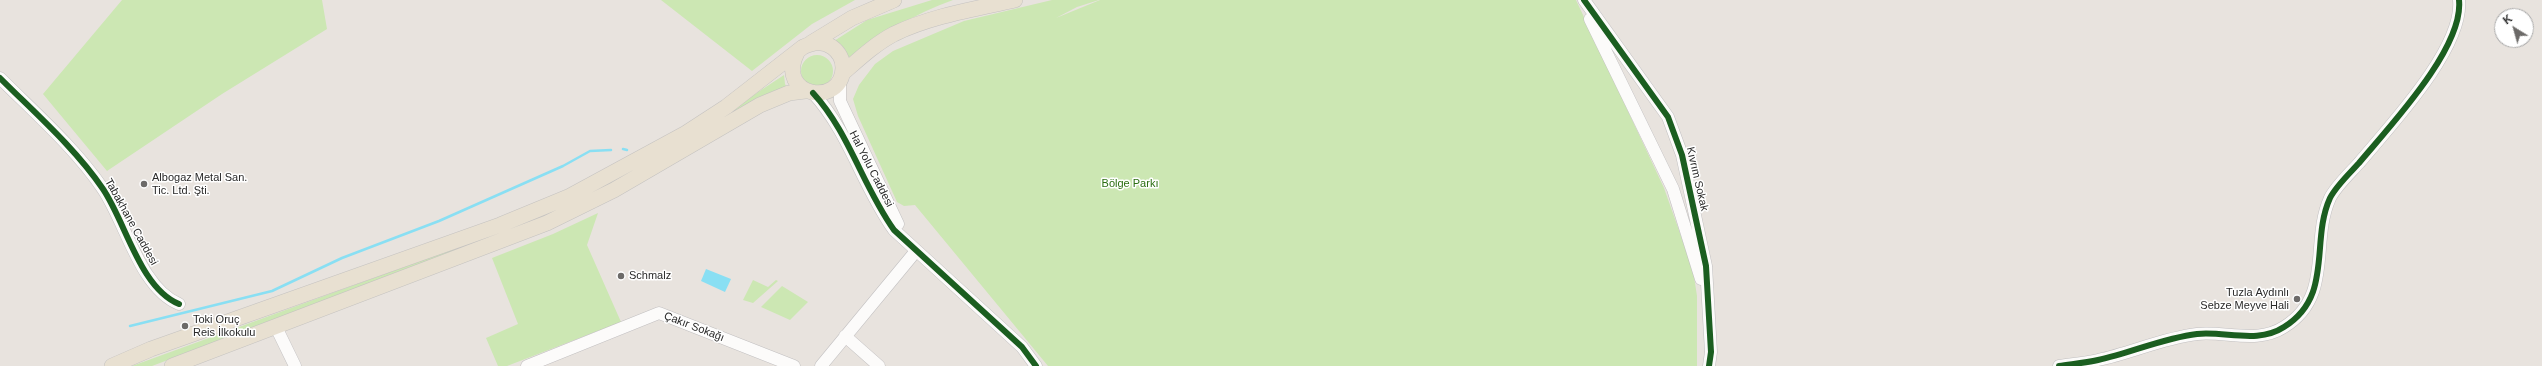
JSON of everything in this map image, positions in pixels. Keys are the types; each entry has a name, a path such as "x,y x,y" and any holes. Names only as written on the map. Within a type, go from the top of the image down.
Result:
{"main road":[{"path":"112,366 152,349 500,225 568,197 693,129 726,108 811,43 852,18 894,0"},
{"path":"172,366 547,223 614,190 760,105 789,93 828,91 841,76 872,48 907,29 973,9 1015,0"},
{"path":"811,43 828,45 835,49 842,60 841,76"},
{"path":"797,53 793,65 794,78 809,92"}],"street":[{"path":"1580,0 1673,189 1702,283 1704,304 1702,349 1708,366"},
{"name":"Kıvrım Sokak","path":"1584,0 1668,117 1682,155 1706,266 1710,344 1708,366"},
{"path":"2059,366 2099,360 2197,334 2248,336 2272,334 2299,316 2310,300 2315,285 2325,216 2330,198 2399,115 2440,59 2453,30 2459,0"},
{"name":"Hal Yolu Caddesi","path":"841,76 840,101 889,207 916,252"},
{"name":"Tabakhane Caddesi","path":"0,78 87,168 104,191 143,268 167,299 179,304"},
{"name":"Hal Yolu Caddesi","path":"809,92 832,116 881,212 916,252"},
{"path":"821,366 916,252 1022,347 1036,366"},
{"name":"Çakır Sokağı","path":"527,366 658,313 794,366"},
{"path":"276,327 295,366"},
{"path":"845,336 879,366"}],"green space":[{"path":"122,0 322,0 327,29 222,94 107,171 43,94"},
{"path":"661,0 855,0 812,24 752,71"},
{"path":"932,0 953,0 899,25 849,58 844,48 834,41 867,20"},
{"name":"Bölge Parkı","path":"1052,0 1099,0 1077,7 1056,18 1100,0 1576,0 1664,188 1693,270 1697,296 1697,366 1048,366 915,205 904,206 897,202 858,116 853,99 859,85 875,64 893,51 964,21"},
{"path":"814,55 820,55 829,59 833,71 829,83 820,87 814,87 805,83 801,74 801,68 805,59"},
{"path":"784,75 785,84 789,92 673,148"},
{"path":"629,172 630,175 539,220 152,366 132,366 538,218"},
{"path":"598,213 587,245 621,322 507,366 498,366 486,338 518,324 492,258 553,234"},
{"path":"753,280 768,287 776,280 778,281 753,303 743,300"},
{"path":"782,286 808,302 790,320 761,307"}],"water":[{"path":"706,269 731,279 725,292 701,281"}],"waterway":[{"path":"623,149 627,150"},
{"path":"130,326 272,291 342,258 439,221 563,166 590,151 611,150"}],"cycle path":[{"path":"1584,0 1668,117 1682,155 1706,266 1711,352 1709,366"},
{"path":"2059,366 2098,360 2123,354 2159,342 2197,334 2242,336 2264,335 2284,327 2300,314 2309,300 2315,284 2321,232 2324,215 2330,198 2339,184 2359,163 2405,108 2437,63 2450,41 2457,19 2459,0"},
{"path":"0,78 54,131 92,174 111,203 144,270 165,296 179,304"},
{"path":"813,93 826,108 846,142 873,196 894,230 1022,347 1036,366"}],"place":[{"name":"Albogaz Metal San. Tic. Ltd. Şti.","path":"144,184"},
{"name":"Schmalz","path":"621,276"},
{"name":"Tuzla Aydınlı Sebze Meyve Hali","path":"2297,299"},
{"name":"Toki Oruç Reis İlkokulu","path":"185,326"}]}
